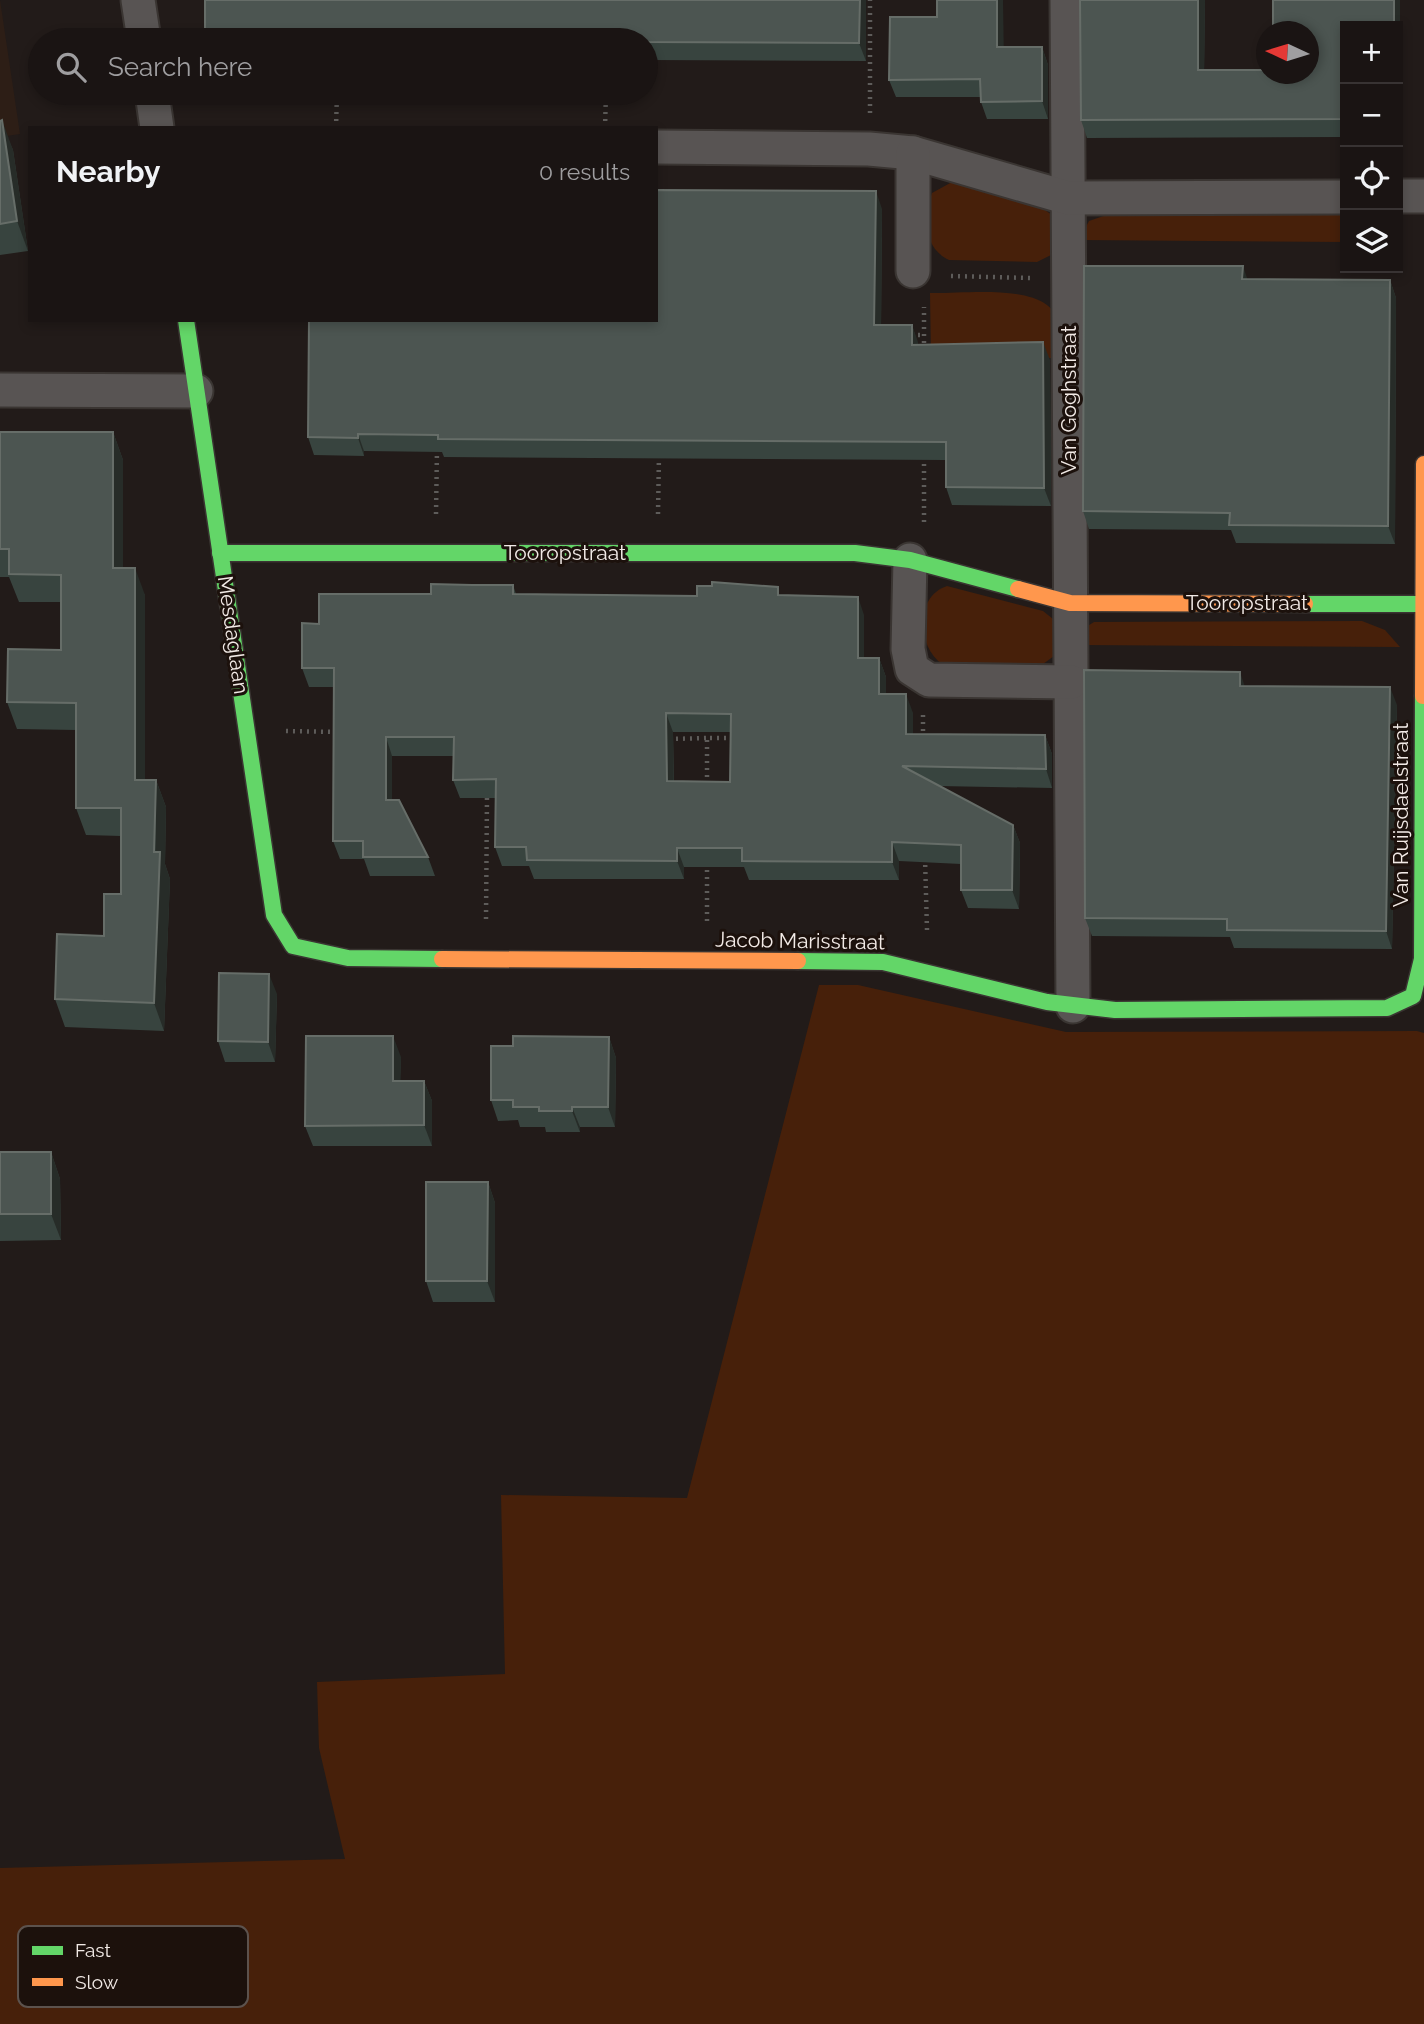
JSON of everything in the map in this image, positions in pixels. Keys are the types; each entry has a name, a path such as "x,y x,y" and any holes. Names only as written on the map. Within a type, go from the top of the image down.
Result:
{"street":[{"path":"138,0 142,28"},
{"name":"Van Goghstraat","path":"1067,0 1070,603"},
{"path":"154,105 157,126"},
{"path":"658,147 869,149 913,153 1068,198 1340,197"},
{"path":"913,153 913,271"},
{"path":"1403,196 1424,196"},
{"name":"Mesdaglaan","path":"186,322 274,915 293,946"},
{"path":"0,390 196,391"},
{"name":"Van Ruijsdaelstraat","path":"1387,1008 1413,996 1422,959 1424,464"},
{"name":"Tooropstraat","path":"220,553 855,553 910,560 1070,603 1423,604"},
{"path":"910,560 908,649 912,669 929,680 1071,682"},
{"path":"1070,603 1073,1006"},
{"name":"Jacob Marisstraat","path":"293,946 348,958 884,962 928,970 1073,1006 1115,1010 1387,1008"}],"path":[{"path":"869,149 870,0"},
{"path":"336,126 337,105"},
{"path":"605,126 606,105"},
{"path":"913,271 938,276 1038,278 1057,300 1069,300"},
{"path":"913,271 924,303 924,362"},
{"path":"910,335 924,335"},
{"path":"435,553 437,443"},
{"path":"658,553 659,444"},
{"path":"910,560 924,540 924,444"},
{"path":"247,734 266,731 349,732"},
{"path":"666,738 749,738"},
{"path":"707,738 707,794"},
{"path":"911,739 923,739 923,752"},
{"path":"485,959 488,781"},
{"path":"925,848 928,970"},
{"path":"706,960 707,849"}],"shaded area":[{"path":"0,0 20,134 0,137"},
{"path":"952,182 1042,208 1052,215 1058,241 1051,255 1037,262 949,260 940,255 927,231 927,211 932,193"},
{"path":"1112,213 1340,213 1340,242 1079,240 1089,221"},
{"path":"999,292 1022,295 1042,302 1055,313 1059,332 1051,358 931,358 930,293"},
{"path":"947,586 1043,611 1053,619 1060,631 1054,656 1039,667 942,664 928,646 923,622 929,600"},
{"path":"1362,621 1385,630 1400,647 1080,645 1086,627 1094,622"},
{"path":"819,985 858,985 1066,1032 1424,1033 1424,2024 0,2024 0,1868 345,1859 319,1748 317,1682 505,1674 501,1495 687,1498"}],"building":[{"path":"205,0 860,0 859,43 658,42 658,28 205,28"},
{"path":"937,0 997,0 997,47 1042,47 1042,101 981,102 980,79 889,80 890,17 937,17"},
{"path":"1080,0 1198,0 1198,70 1256,70 1256,84 1319,84 1319,21 1273,21 1273,0 1394,0 1394,21 1340,21 1340,119 1081,120"},
{"path":"2,120 17,221 0,224 0,121"},
{"path":"658,190 876,191 874,325 912,325 912,345 1043,342 1044,488 946,487 946,442 438,439 438,435 358,434 358,438 308,437 309,322 658,322"},
{"path":"1084,266 1243,266 1242,279 1390,280 1388,526 1229,525 1230,513 1083,511"},
{"path":"0,432 113,432 113,568 135,568 135,780 156,780 154,852 160,852 154,1003 55,999 57,934 104,936 104,894 121,894 121,808 76,808 76,703 7,702 8,649 61,650 61,575 9,574 9,549 0,549"},
{"path":"712,582 778,587 778,595 858,597 858,658 879,658 879,694 906,694 906,734 1045,735 1046,769 902,766 1013,825 1012,890 961,890 961,845 892,842 892,862 742,861 742,848 677,848 677,861 527,860 526,847 495,847 496,779 453,780 454,737 386,737 386,800 399,800 428,857 363,857 363,841 333,841 334,668 302,668 302,623 319,624 319,594 431,594 431,584 513,585 513,594 697,596 697,586 712,586","holes":["666,713 731,714 730,782 667,781"]},
{"path":"1084,670 1240,672 1240,686 1390,687 1386,931 1227,930 1227,919 1085,918"},
{"path":"219,973 269,974 268,1042 218,1041"},
{"path":"306,1036 393,1036 393,1081 424,1081 424,1125 305,1126"},
{"path":"513,1036 609,1037 608,1107 539,1111 539,1107 513,1107 513,1100 491,1100 491,1046 513,1046"},
{"path":"0,1152 51,1152 51,1214 0,1214"},
{"path":"426,1182 488,1182 487,1281 426,1281"}],"traffic: fast":[{"path":"186,322 274,915 293,946 348,958 442,959"},
{"path":"220,553 855,553 910,560 1018,589"},
{"path":"1305,604 1424,604"},
{"path":"798,961 883,962 1047,1002 1115,1010 1387,1008 1413,996 1422,959 1423,696"}],"traffic: slow":[{"path":"1423,696 1424,464"},
{"path":"1018,589 1070,603 1305,604"},
{"path":"442,959 798,961"}]}
